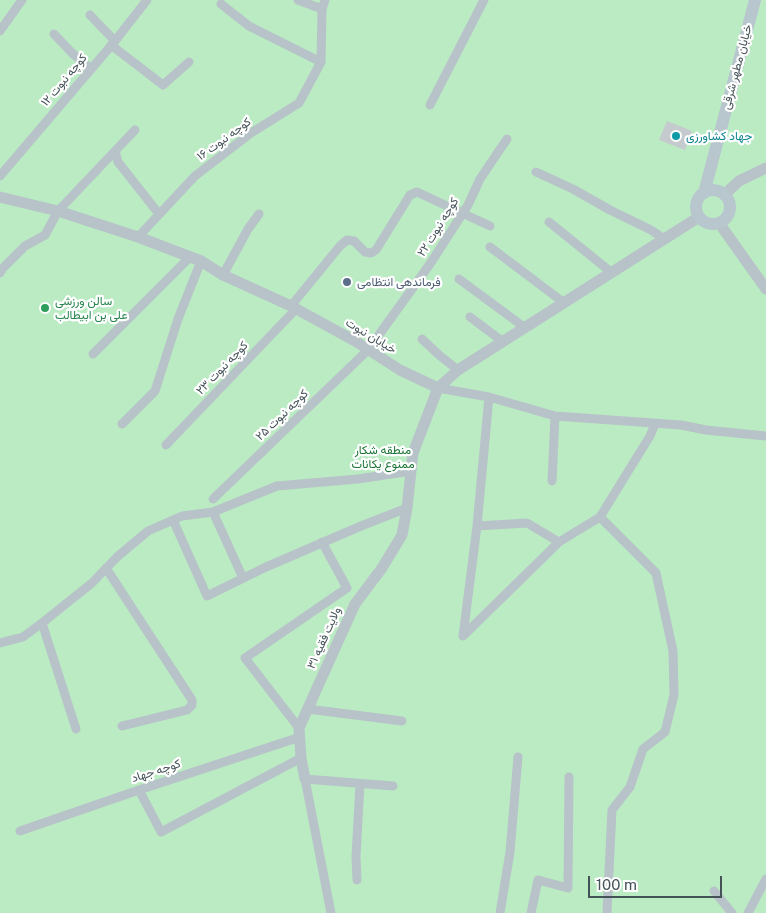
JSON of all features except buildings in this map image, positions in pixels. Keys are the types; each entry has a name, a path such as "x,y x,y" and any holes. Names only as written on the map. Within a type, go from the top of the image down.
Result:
{"main road":[{"name":"خیابان مطهر شرقی","path":"704,193 755,0"},
{"path":"714,190 724,195 729,202 727,217 718,223 708,223 699,217 696,212 696,206 700,196 714,190"}],"street":[{"path":"0,31 22,0"},
{"name":"کوچه نبوت ۱۲","path":"0,176 147,0"},
{"path":"298,0 322,9"},
{"path":"221,4 249,26 321,62 322,9 325,0"},
{"path":"430,105 484,0"},
{"path":"90,15 113,43 163,85 189,62"},
{"path":"54,34 90,68"},
{"name":"کوچه نبوت ۱۶","path":"138,238 195,176 251,133 299,103 321,62"},
{"path":"0,273 25,246 45,235 58,211 135,130"},
{"name":"کوچه نبوت ۲۲","path":"368,350 430,264 468,205 480,179 507,139"},
{"path":"115,151 118,162 160,214"},
{"path":"724,195 740,181 766,168"},
{"path":"536,172 573,189 664,238"},
{"name":"کوچه نبوت ۲۳","path":"166,445 293,308 340,246 347,240 354,241 365,252 371,253 376,250 410,195 417,192 463,213"},
{"name":"خیابان نبوت","path":"0,197 58,211 195,259 223,275 293,308 355,341 400,370 438,388"},
{"path":"463,213 490,226"},
{"path":"223,275 248,229 259,214"},
{"path":"438,388 458,370 699,217"},
{"path":"549,222 611,272"},
{"path":"718,223 766,289"},
{"path":"490,247 563,302"},
{"path":"93,354 195,259"},
{"path":"122,424 155,391 195,259"},
{"path":"459,279 524,327"},
{"path":"470,317 502,342"},
{"path":"422,339 458,370"},
{"name":"کوچه نبوت ۲۵","path":"213,499 368,350"},
{"path":"438,388 489,398 555,416 681,425 706,430 766,436"},
{"name":"ولایت فقیه ۳۱","path":"330,913 301,758 299,733 355,604 382,568 402,535 414,453 438,388"},
{"path":"489,398 477,526 462,636 559,542 600,517 656,424"},
{"path":"552,481 555,416"},
{"path":"0,643 23,637 92,583 117,557 148,531 182,516 213,512 277,486 358,479 411,471"},
{"path":"174,520 207,596 322,542 407,508"},
{"path":"213,512 243,578"},
{"path":"600,517 656,573 674,651 674,695 665,732 643,749 630,787 612,810 607,913"},
{"path":"477,526 527,523 559,542"},
{"path":"299,733 245,658 347,588 322,542"},
{"path":"106,568 192,700 192,705 187,710 122,726"},
{"path":"42,623 76,729"},
{"path":"308,709 402,721"},
{"name":"کوچه جهاد","path":"20,831 299,733"},
{"path":"500,913 510,852 518,757"},
{"path":"140,790 161,832 301,758"},
{"path":"531,913 538,880 568,888 569,777"},
{"path":"305,780 393,786"},
{"path":"357,880 356,856 360,784"},
{"path":"748,913 766,879"},
{"path":"714,891 732,913"}],"green space":[{"name":"منطقه شکار ممنوع یکانات","path":"0,0 766,0 766,913 0,913"}],"place":[{"name":"جهاد کشاورزی","path":"676,136"},
{"name":"فرماندهی انتظامی","path":"347,282"},
{"name":"سالن ورزشی علی بن ابیطالب","path":"45,308"}]}
